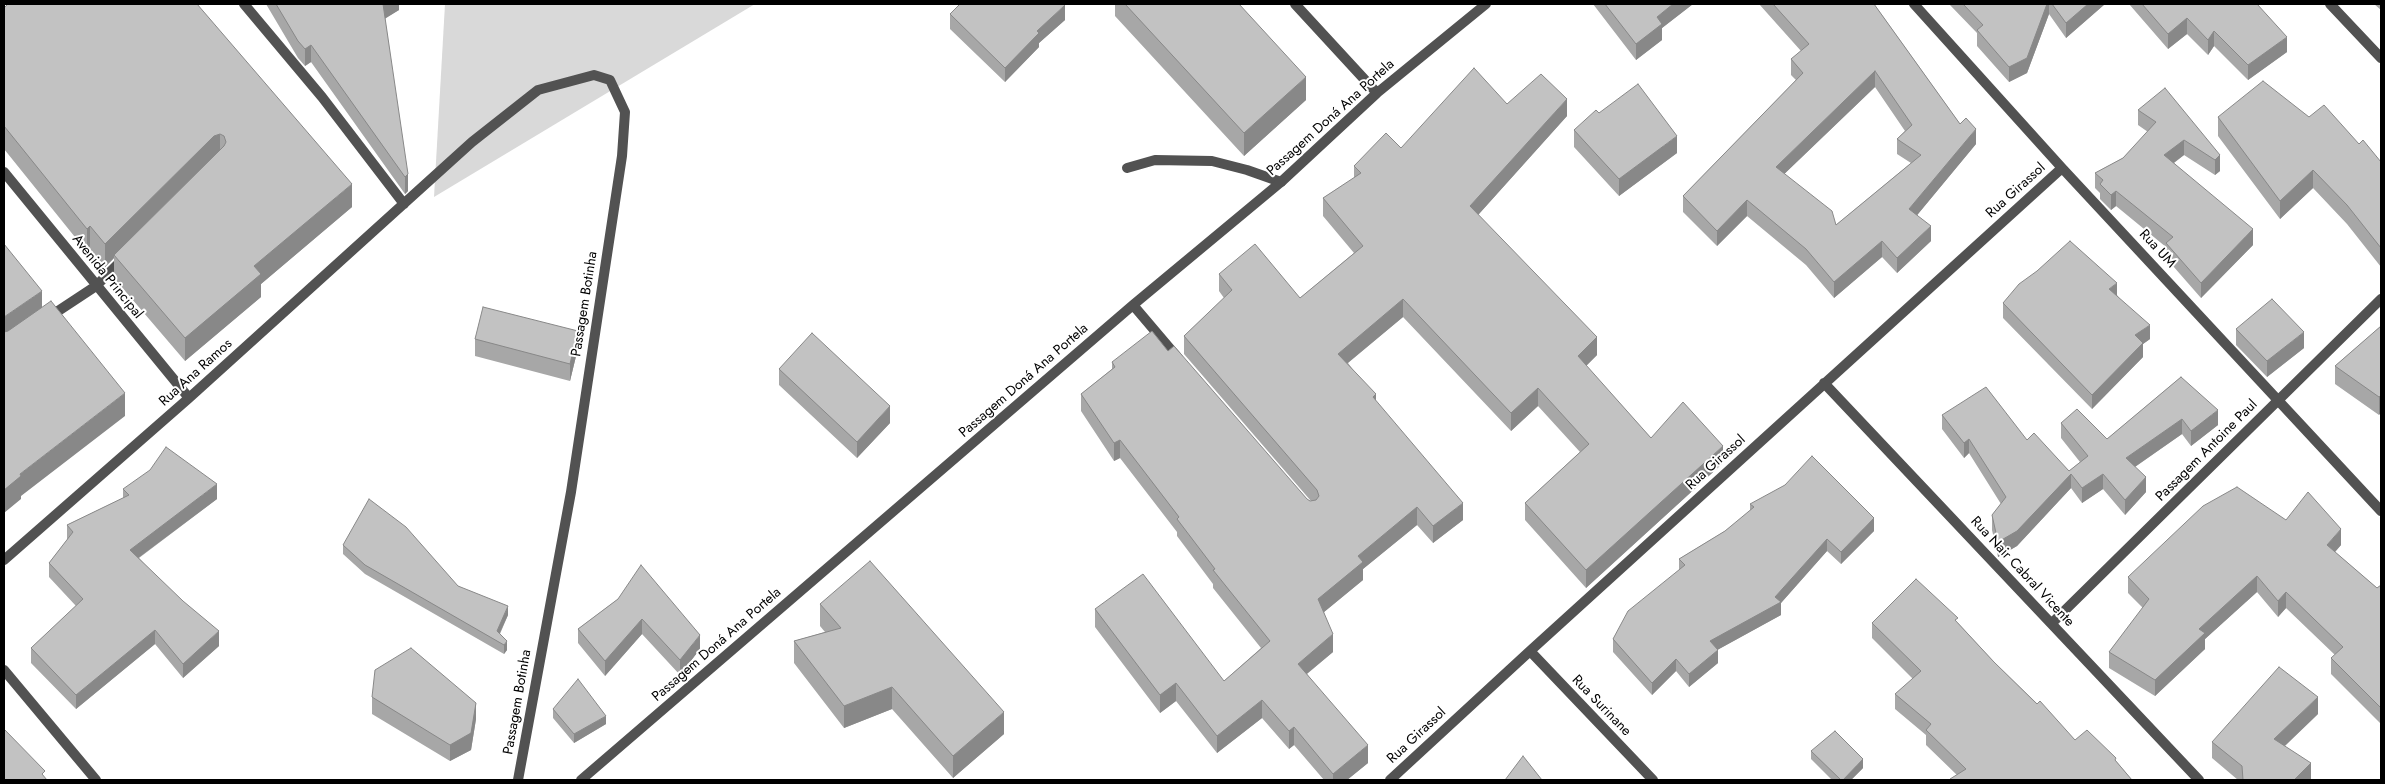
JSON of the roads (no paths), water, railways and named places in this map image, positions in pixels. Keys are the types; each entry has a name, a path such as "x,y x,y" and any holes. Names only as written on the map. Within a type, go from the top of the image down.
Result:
{"street":[{"path":"244,4 322,97 404,204"},
{"path":"1295,4 1378,93"},
{"name":"Passagem Doná Ana Portela","path":"580,780 1133,306 1281,182 1378,93 1486,4"},
{"name":"Rua UM","path":"1914,4 2062,168 2279,399 2381,511"},
{"path":"2330,4 2381,58"},
{"name":"Passagem Botinha","path":"404,204 472,142 538,90 594,74 610,80 625,112 622,156 571,492 518,780"},
{"path":"1127,168 1155,160 1212,161 1247,170 1281,182"},
{"name":"Rua Girassol","path":"1390,780 1824,382 2062,168"},
{"name":"Avenida Principal","path":"4,172 189,398"},
{"name":"Rua Ana Ramos","path":"4,560 189,398 404,204"},
{"path":"42,322 96,286 130,252"},
{"name":"Passagem Antoine Paul","path":"2052,623 2381,299"},
{"path":"1133,306 1184,364"},
{"name":"Rua Nair Cabral Vicente","path":"1824,382 2199,780"},
{"name":"Rua Surinane","path":"1530,650 1653,780"},
{"path":"4,670 96,780"}]}
